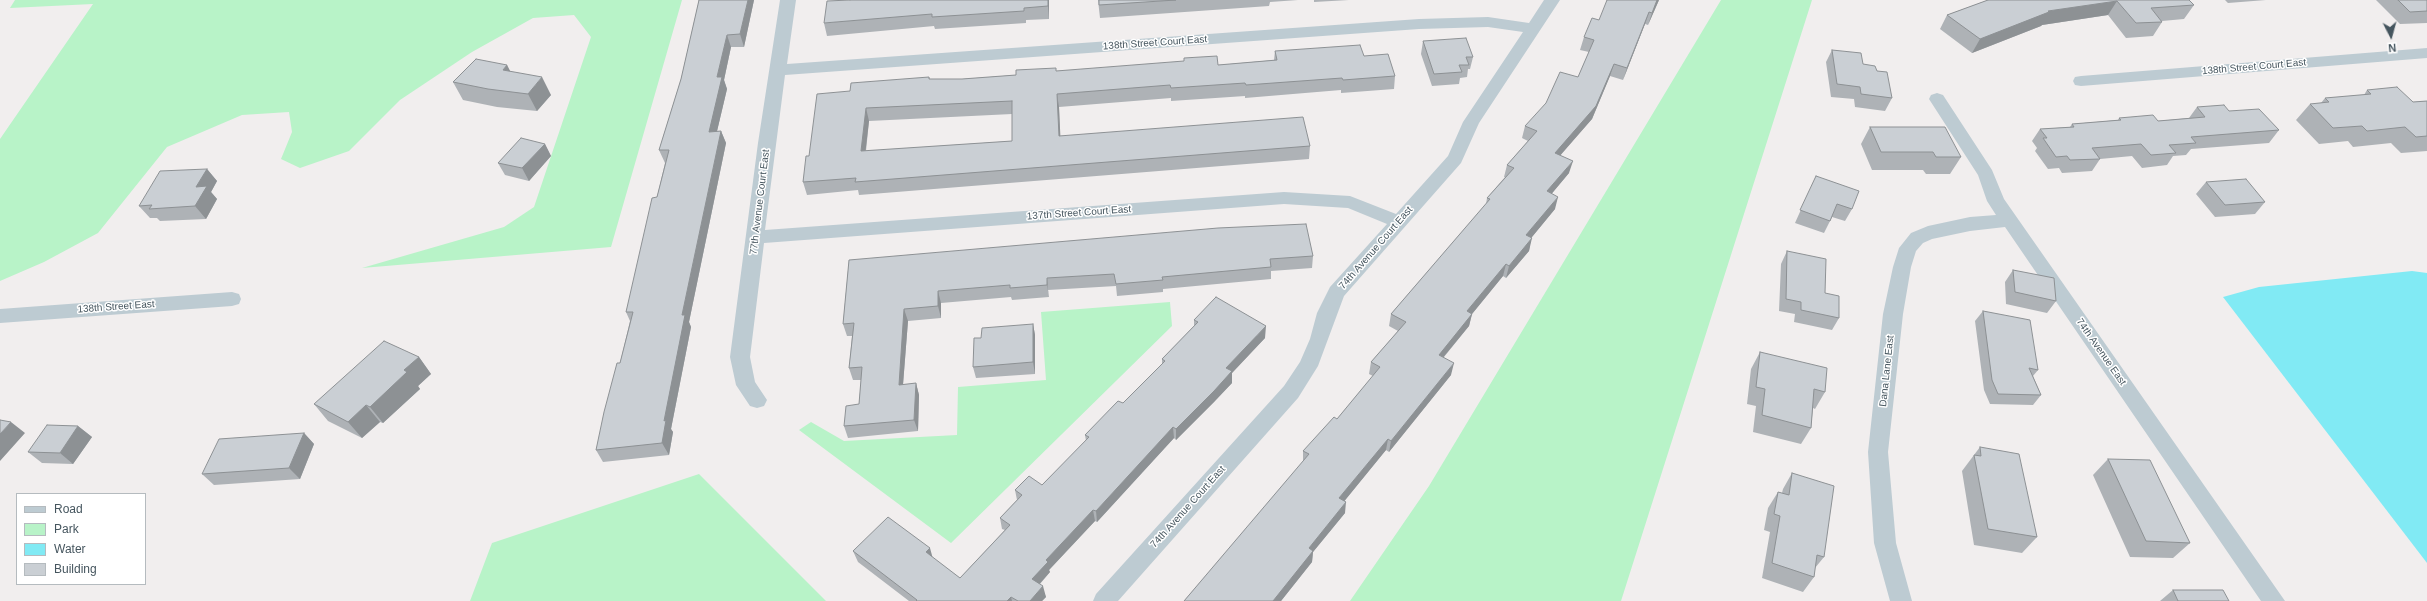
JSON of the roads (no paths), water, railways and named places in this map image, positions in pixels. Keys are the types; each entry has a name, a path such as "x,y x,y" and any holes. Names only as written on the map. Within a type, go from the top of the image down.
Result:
{"street":[{"name":"77th Avenue Court East","path":"757,400 746,385 740,357 788,0"},
{"name":"74th Avenue Court East","path":"1104,601 1292,392 1308,366 1320,339 1327,313 1337,292 1455,159 1471,122 1552,0"},
{"name":"138th Street Court East","path":"778,70 1419,24 1488,22 1532,28"},
{"name":"138th Street Court East","path":"2081,81 2427,53"},
{"name":"74th Avenue East","path":"1937,100 1986,174 1996,201 2274,601"},
{"name":"137th Street Court East","path":"755,237 1297,198 1350,202 1399,222"},
{"name":"Dana Lane East","path":"1901,601 1885,543 1878,452 1893,314 1902,267 1908,248 1917,238 1928,233 1970,224 2010,220"},
{"name":"138th Street East","path":"0,316 232,299"}],"water":[{"path":"2412,271 2427,273 2427,563 2223,297 2259,287"}]}
